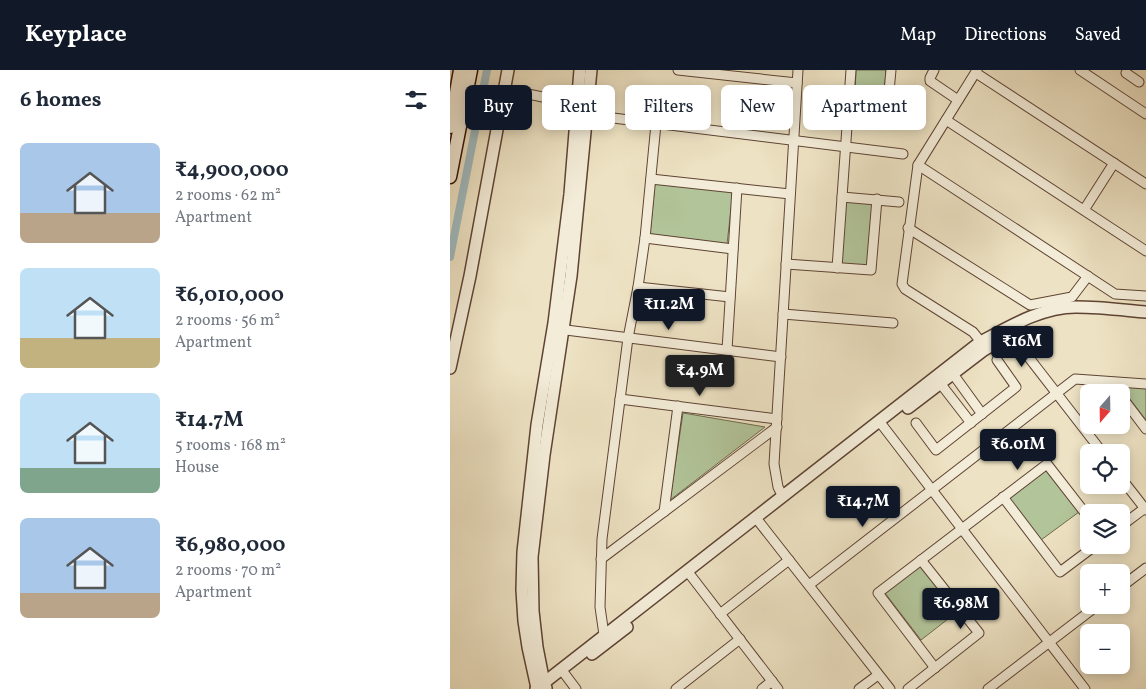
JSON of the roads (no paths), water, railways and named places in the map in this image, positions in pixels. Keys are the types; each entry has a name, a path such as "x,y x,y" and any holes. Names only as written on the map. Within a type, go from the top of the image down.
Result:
{"main road":[{"path":"450,177 460,70"},
{"path":"450,126 457,114 471,70"}],"street":[{"path":"505,85 508,70"},
{"path":"580,70 581,85"},
{"path":"588,85 591,70"},
{"path":"678,70 744,74 797,83"},
{"path":"783,497 778,487 774,464 798,70"},
{"path":"850,85 851,70"},
{"path":"890,85 891,70"},
{"path":"934,70 930,81 958,100"},
{"path":"1080,70 1146,114"},
{"path":"981,342 973,332 902,287 908,228 918,165 976,71 1146,184"},
{"path":"1125,71 1139,82"},
{"path":"946,120 1146,251"},
{"path":"450,368 470,276 497,130"},
{"path":"581,130 571,276 559,329 539,454 527,563 524,621 528,647 542,688 758,521 981,342 1008,331 1061,316 1082,314 1146,318"},
{"path":"604,635 600,607 604,521 628,338 645,238 655,130"},
{"path":"707,130 903,154"},
{"path":"837,268 846,130"},
{"path":"1084,210 1114,163"},
{"path":"918,165 1114,294 1146,296"},
{"path":"651,179 790,194"},
{"path":"727,350 737,188"},
{"path":"842,197 899,202"},
{"path":"786,264 871,270 877,199"},
{"path":"908,228 1031,305 1072,297 1088,276"},
{"path":"645,238 733,249"},
{"path":"638,287 730,297"},
{"path":"758,521 783,497 881,424 953,374 1021,320 1051,311 1075,307 1146,312"},
{"path":"783,314 893,323"},
{"path":"559,329 781,357"},
{"path":"1008,331 1096,444"},
{"path":"916,423 936,450 971,423 1016,387 997,360"},
{"path":"953,374 982,414"},
{"path":"808,585 1075,379 1146,384"},
{"path":"940,383 971,423"},
{"path":"620,399 678,406 777,423"},
{"path":"664,512 678,406"},
{"path":"1130,408 1146,429"},
{"path":"601,560 777,423"},
{"path":"881,424 1086,689"},
{"path":"935,668 878,594 1047,464 1080,506"},
{"path":"1130,490 1145,509 1130,520"},
{"path":"1003,497 1060,572 1084,554"},
{"path":"758,521 890,689"},
{"path":"720,614 789,560"},
{"path":"908,689 979,633 921,560"},
{"path":"1130,580 1146,568"},
{"path":"690,574 778,689"},
{"path":"563,672 604,635 690,574"},
{"path":"988,689 1086,614"},
{"path":"676,689 740,639"},
{"path":"563,672 576,689"},
{"path":"859,689 878,674"},
{"path":"762,689 772,681"}],"waterway":[{"path":"450,257 487,70"}]}
